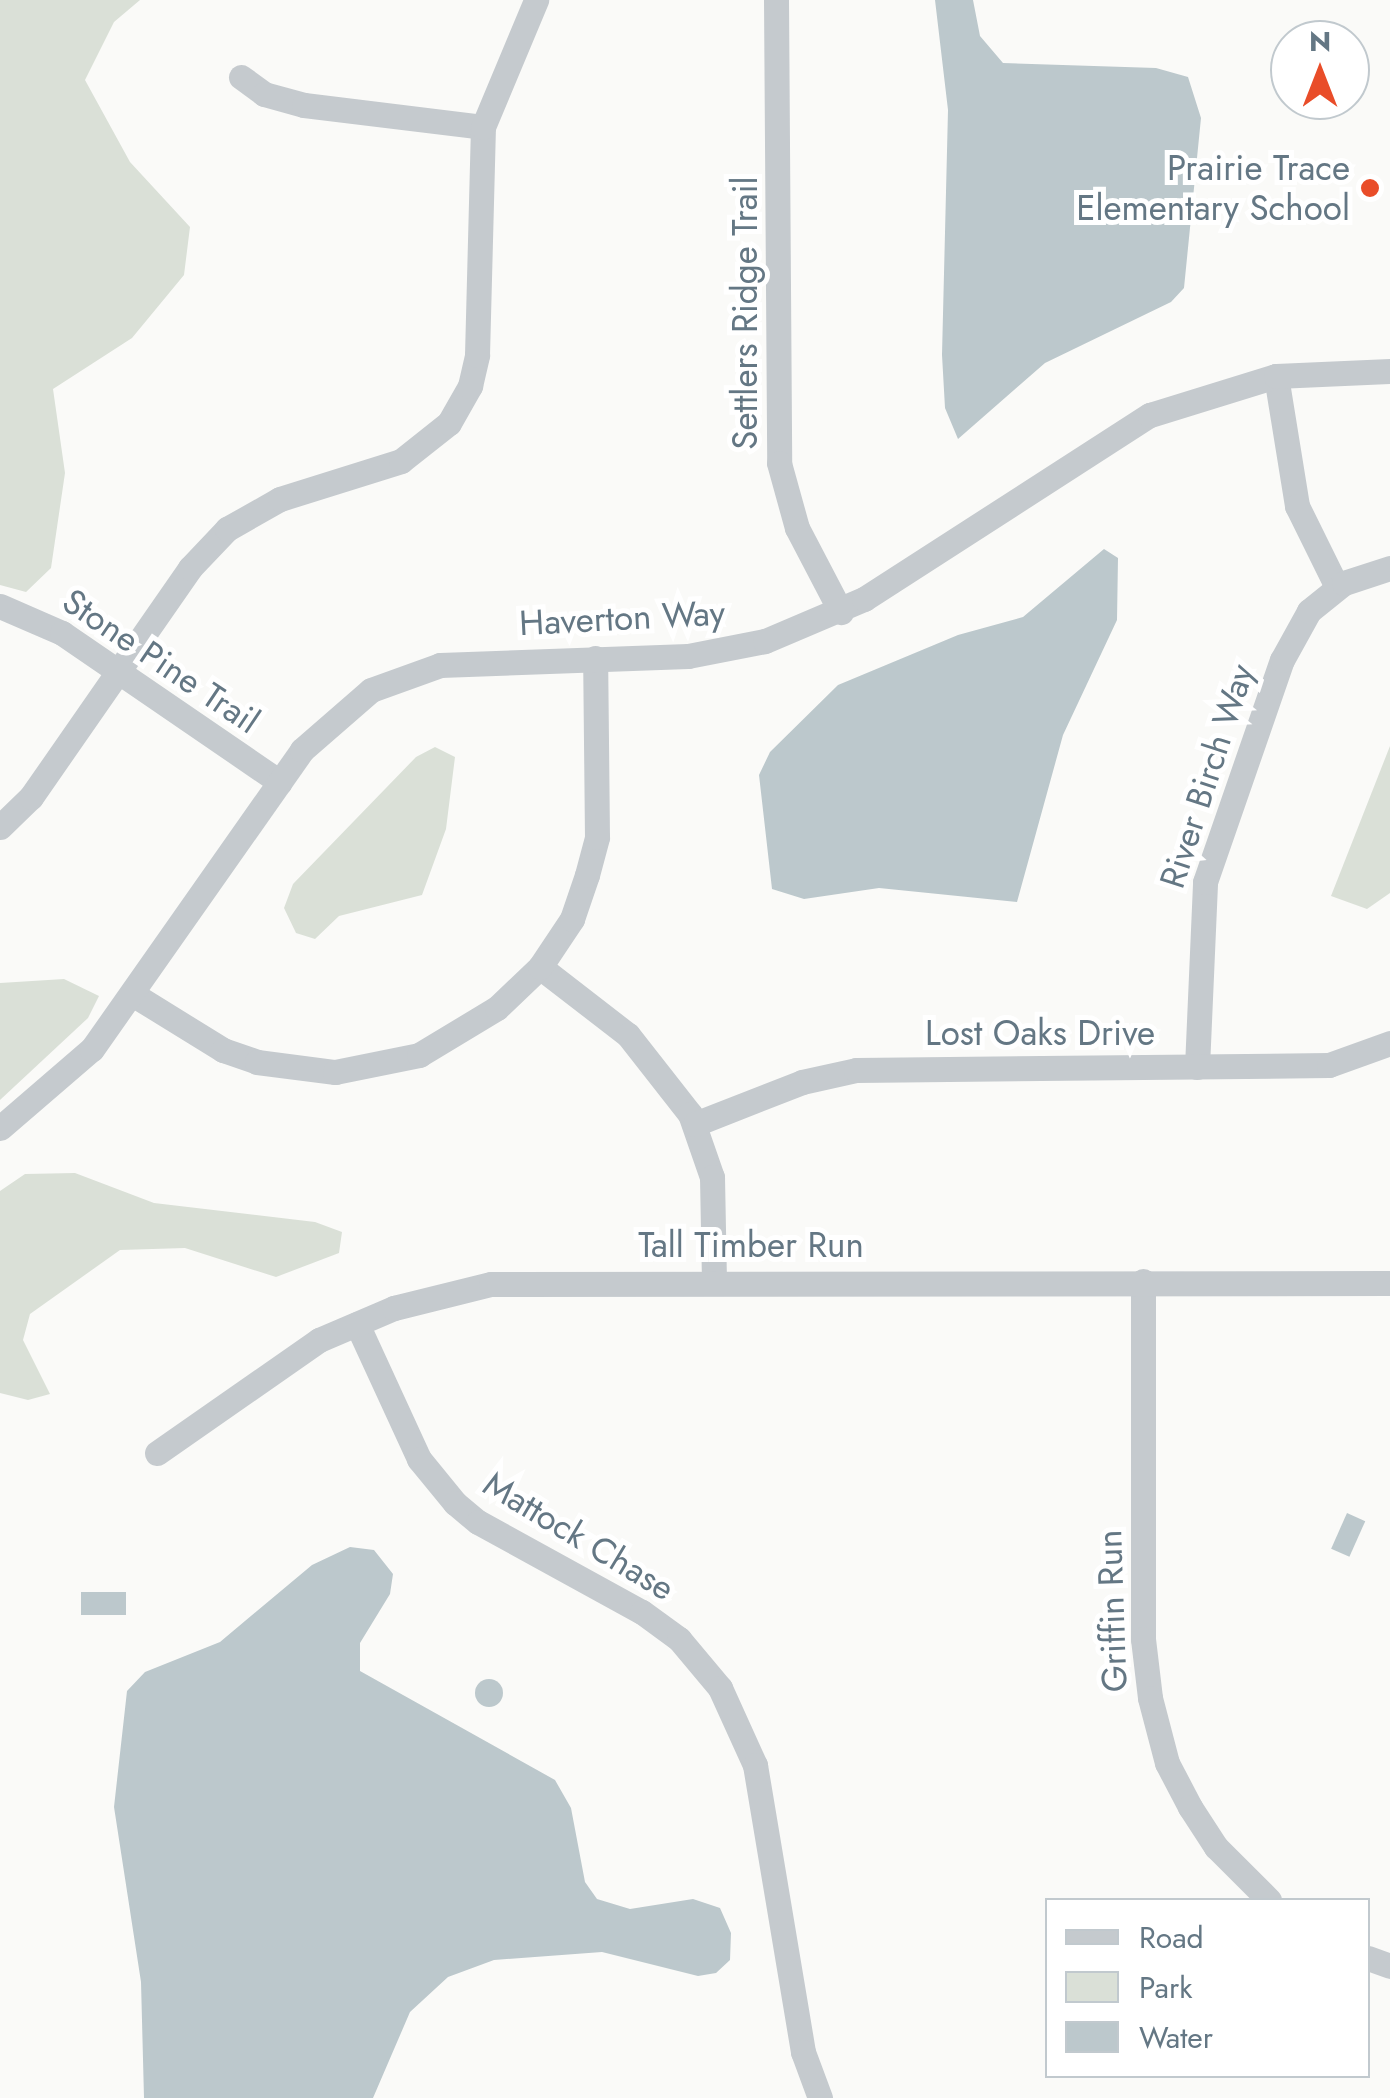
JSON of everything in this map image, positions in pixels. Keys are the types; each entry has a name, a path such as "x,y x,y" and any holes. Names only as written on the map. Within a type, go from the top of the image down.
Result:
{"street":[{"path":"0,827 31,797 190,568 227,529 280,499 402,460 449,424 470,386 477,355 483,127 536,0"},
{"name":"Settlers Ridge Trail","path":"776,0 779,463 797,528 841,612"},
{"path":"241,77 264,94 304,105 483,127"},
{"name":"Haverton Way","path":"0,1128 66,1075 134,995 280,782 337,714 406,674 456,663 724,651 841,612 1112,434 1184,400 1276,376 1390,371"},
{"path":"1276,376 1296,506 1337,588 1390,568"},
{"name":"River Birch Way","path":"1197,1067 1199,916 1215,843 1292,637 1309,611 1337,588"},
{"name":"Stone Pine Trail","path":"0,606 62,632 280,782"},
{"path":"134,995 222,1050 257,1062 335,1072 381,1067 448,1042 498,1008 540,968 572,920 597,836 595,658"},
{"path":"540,968 628,1035 666,1077 695,1124 712,1177 714,1279"},
{"name":"Lost Oaks Drive","path":"695,1124 802,1082 856,1070 1330,1065 1390,1043"},
{"name":"Tall Timber Run","path":"157,1453 292,1355 357,1324 439,1294 490,1284 714,1279 1390,1283"},
{"name":"Griffin Run","path":"1143,1281 1144,1638 1150,1698 1167,1763 1190,1808 1216,1847 1268,1898"},
{"name":"Mattock Chase","path":"357,1324 420,1459 455,1503 478,1522 642,1612 679,1639 720,1688 754,1765 804,2052 820,2098"}],"green space":[{"path":"0,0 140,0 114,22 85,80 130,162 190,227 184,275 132,338 53,389 65,473 51,568 26,592 0,585"},
{"path":"1390,746 1390,893 1367,909 1331,896"},
{"path":"435,747 455,757 446,829 422,895 339,916 315,939 296,933 284,908 293,884 416,757"},
{"path":"64,979 99,996 88,1018 0,1100 0,983"},
{"path":"75,1173 154,1203 315,1222 342,1232 339,1253 276,1277 185,1248 120,1250 30,1314 23,1340 50,1394 28,1400 0,1393 0,1191 25,1174"}],"water":[{"path":"935,0 973,0 980,36 1003,63 1156,68 1188,77 1201,118 1184,288 1171,302 1045,363 958,439 945,408 942,355 948,110"},
{"path":"1104,549 1118,558 1117,620 1063,735 1017,902 879,888 804,899 772,889 759,775 770,752 838,685 958,635 1023,617"},
{"path":"1347,1513 1365,1521 1349,1557 1331,1549"},
{"path":"350,1547 374,1550 393,1574 390,1594 360,1643 360,1671 555,1780 571,1808 585,1882 597,1899 630,1909 693,1899 720,1908 731,1933 730,1960 716,1973 698,1976 602,1952 494,1960 448,1977 410,2012 373,2098 144,2098 141,1982 114,1807 127,1691 145,1672 220,1642 312,1565"},
{"path":"81,1592 126,1592 126,1615 81,1615"},
{"path":"489,1679 499,1683 503,1693 499,1703 489,1707 479,1703 475,1693 479,1683"}],"place":[{"name":"Prairie Trace Elementary School","path":"1370,188"}]}
